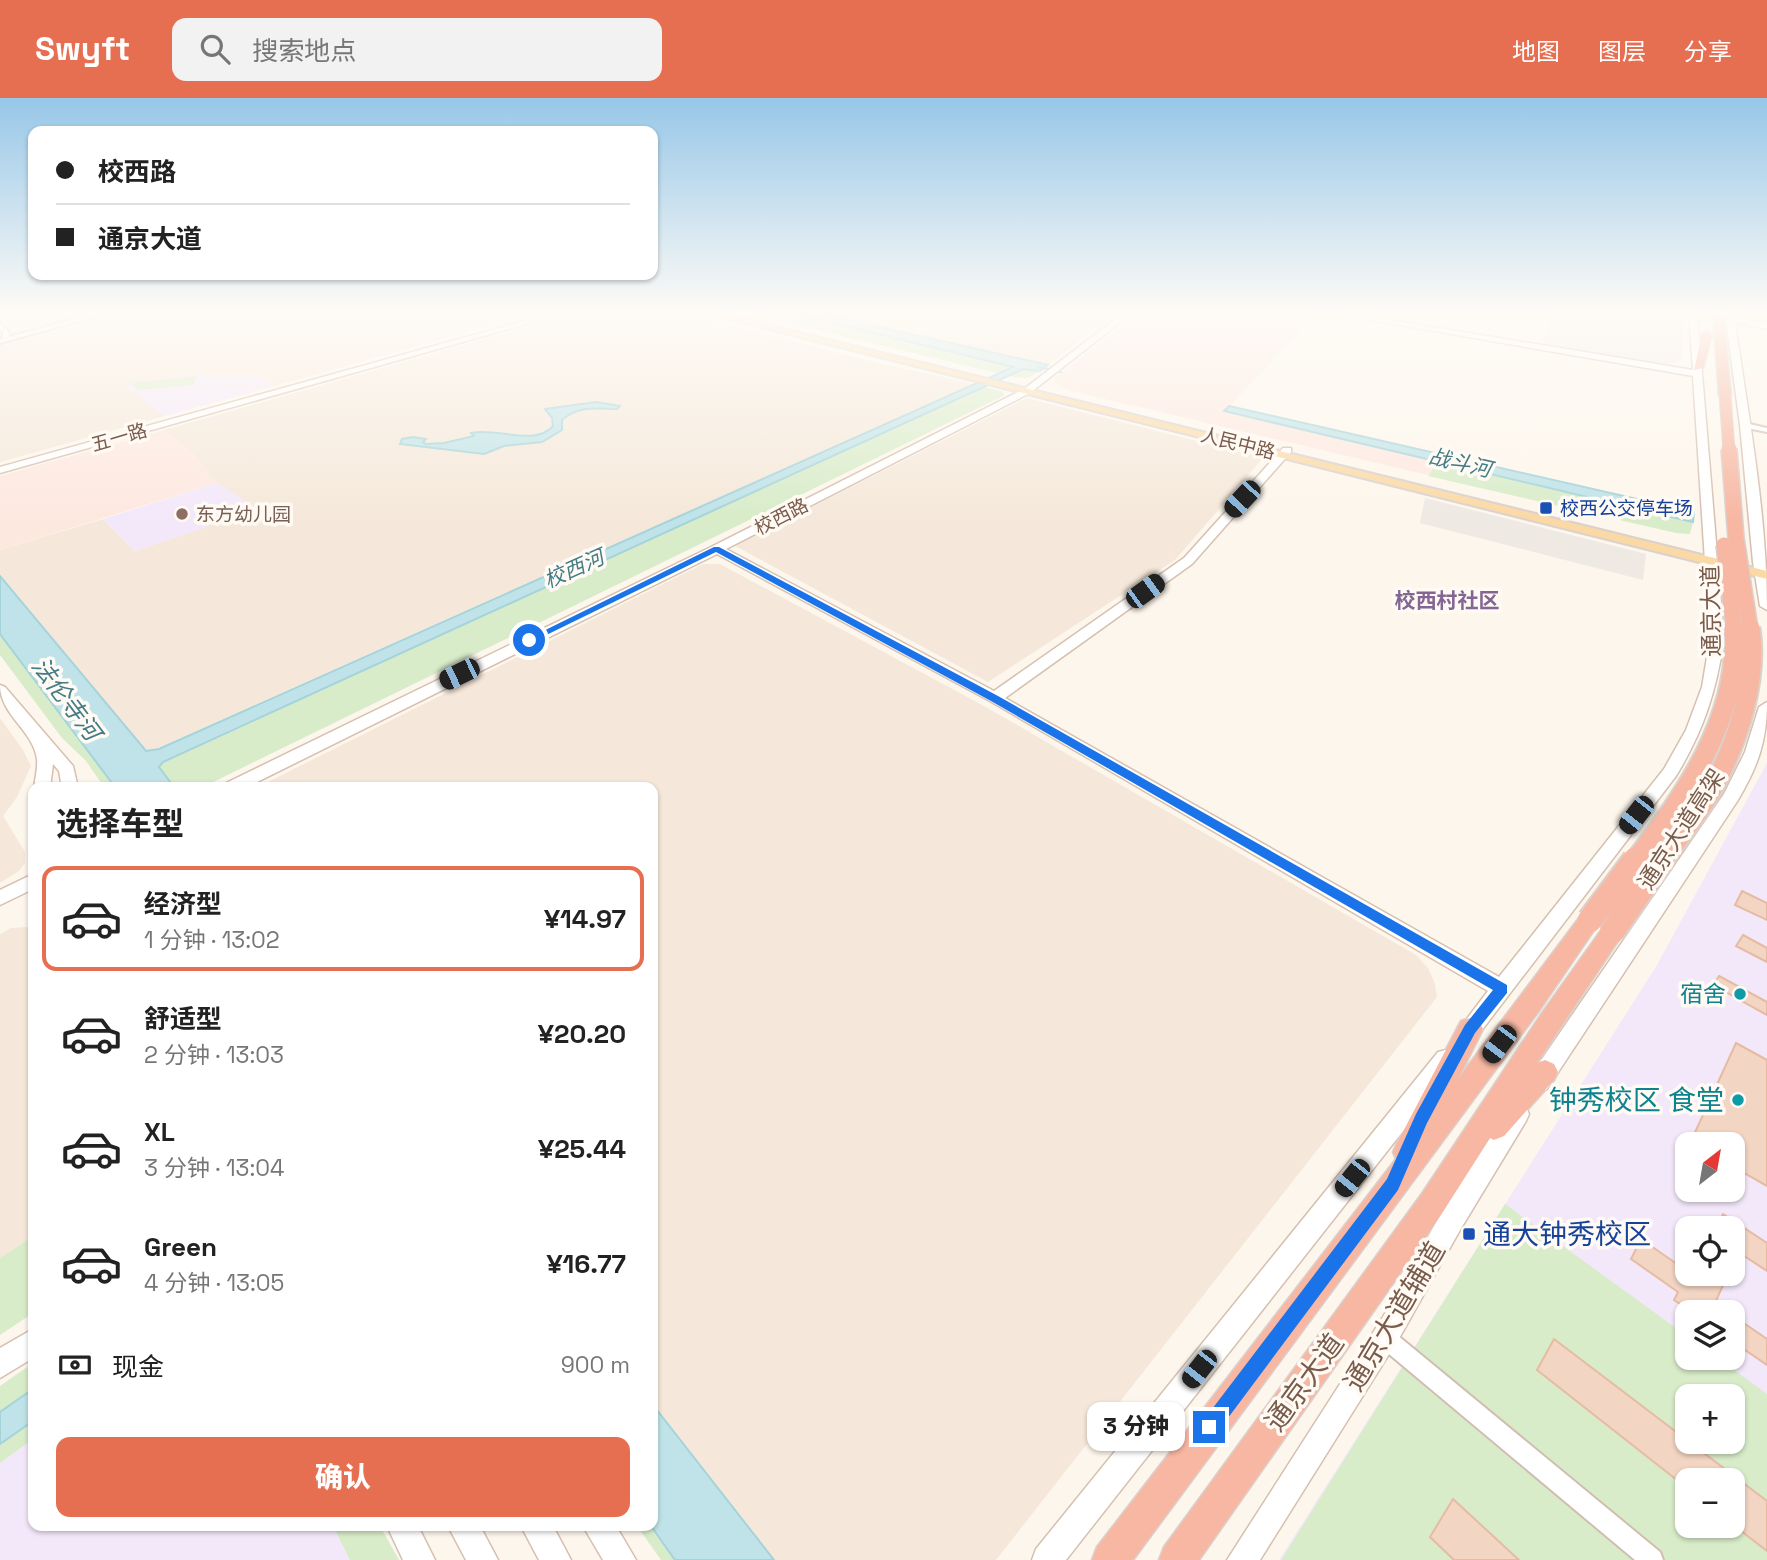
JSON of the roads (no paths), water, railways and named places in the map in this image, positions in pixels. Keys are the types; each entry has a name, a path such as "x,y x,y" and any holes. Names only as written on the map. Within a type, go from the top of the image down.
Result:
{"highway":[{"name":"通京大道高架","path":"1392,1184 1530,1004 1601,926 1713,789 1732,744 1746,701 1753,649 1717,381"},
{"name":"通京大道高架","path":"1431,1205 1553,1017 1601,926 1714,737 1728,695 1735,646 1723,535 1719,381"},
{"path":"1392,1184 1421,1119 1470,1029"},
{"path":"1431,1205 1502,1118 1545,1072"},
{"name":"通京大道","path":"1110,1560 1392,1184"},
{"name":"通京大道","path":"1177,1560 1431,1205"}],"main road":[{"name":"人民中路","path":"995,381 1763,569"}],"street":[{"name":"五一路","path":"0,469 311,381"},
{"name":"五一路","path":"0,469 316,381"},
{"name":"校西路","path":"242,782 717,549 1040,381"},
{"name":"通京大道","path":"1470,1029 1670,772 1694,730 1709,687 1717,639 1700,381"},
{"path":"1737,381 1767,606"},
{"path":"1745,425 1767,430"},
{"path":"995,698 1188,561 1285,452"},
{"path":"717,549 995,698 1502,989"},
{"path":"1715,605 1723,600 1738,601 1767,616"},
{"path":"0,690 35,735 67,769 69,782"},
{"path":"1545,1072 1732,796 1753,752 1767,707"},
{"path":"35,735 45,758 43,782"},
{"path":"0,898 28,884"},
{"path":"0,911 28,897"},
{"path":"1047,1560 1470,1029"},
{"name":"通京大道辅道","path":"1242,1560 1384,1337 1451,1221 1545,1072"},
{"path":"1384,1337 1652,1560"},
{"path":"0,1364 28,1345"},
{"path":"405,1531 420,1560"},
{"path":"466,1531 483,1560"},
{"path":"539,1531 556,1560"},
{"path":"601,1531 621,1560"}],"water":[{"path":"981,381 996,381 163,762 159,767 170,782 111,782 0,634 0,576 146,751 159,749"},
{"path":"596,402 620,406 617,409 588,409 568,415 562,420 562,430 542,442 504,446 484,454 400,444 402,439 413,437 426,439 423,442 426,444 444,443 481,432 536,435 553,426 552,418 545,409"},
{"name":"战斗河","path":"1229,406 1694,512 1693,522 1224,411"},
{"path":"28,1392 28,1424 0,1444 0,1412"},
{"path":"658,1411 774,1560 675,1560 655,1531 658,1531"}],"place":[{"name":"校西公交停车场","path":"1546,508"},
{"name":"东方幼儿园","path":"182,514"},
{"name":"宿舍","path":"1740,994"},
{"name":"钟秀校区 食堂","path":"1738,1100"},
{"name":"通大钟秀校区","path":"1469,1234"}],"district":[{"name":"校西村社区","path":"1447,601"}],"water label":[{"name":"校西河","path":"574,569"},
{"name":"法伦寺河","path":"66,699"}]}
